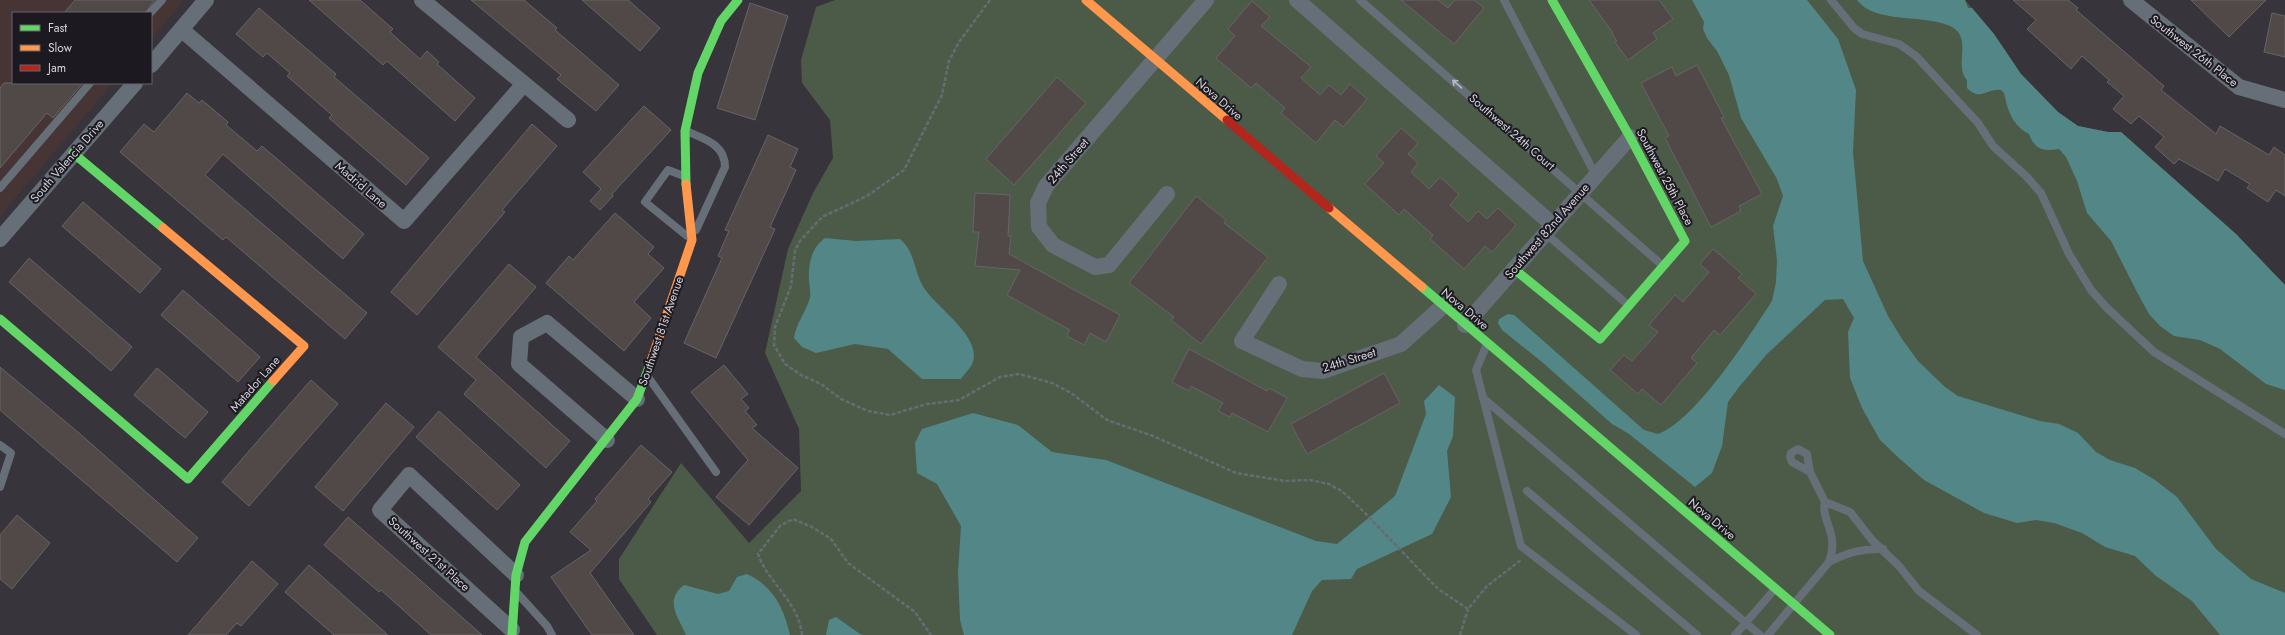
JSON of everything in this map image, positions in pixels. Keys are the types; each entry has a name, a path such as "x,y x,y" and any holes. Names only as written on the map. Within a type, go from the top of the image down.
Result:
{"street":[{"path":"152,64 206,0"},
{"path":"422,0 523,85 568,120"},
{"name":"Southwest 81st Avenue","path":"512,633 516,575 525,542 607,440 637,399 646,374 692,240 686,177 685,131 698,73 721,21 738,0"},
{"name":"Nova Drive","path":"1086,0 1487,344 1830,635"},
{"path":"1155,60 1206,0"},
{"path":"1297,0 1549,229"},
{"name":"Southwest 25th Place","path":"1514,269 1600,339 1685,241 1630,138 1552,0"},
{"name":"Southwest 26th Place","path":"2141,3 2239,87 2285,100"},
{"name":"Madrid Lane","path":"182,30 404,221 523,85"},
{"name":"24th Street","path":"1155,60 1046,186 1038,203 1039,227 1053,245 1095,267 1109,265 1167,194"},
{"name":"South Valencia Drive","path":"0,239 134,84"},
{"name":"Southwest 82nd Avenue","path":"1465,325 1630,138"},
{"name":"Matador Lane","path":"0,319 188,479 304,346 73,153"},
{"name":"24th Street","path":"1280,284 1242,341 1302,369 1323,370 1401,344 1443,306"},
{"path":"607,440 519,364 520,337 547,323 637,399"},
{"name":"Southwest 21st Place","path":"512,633 380,510 409,475 516,575"}],"lane":[{"path":"151,12 162,0"},
{"name":"Southwest 24th Court","path":"1360,0 1581,192 1663,266"},
{"path":"1504,0 1596,176"},
{"path":"1831,0 1854,28 1862,34 1899,44 1916,56 1978,124 1993,146 2026,176 2041,193 2069,254 2091,290 2106,307 2154,352 2184,373 2222,393 2242,408 2285,434"},
{"path":"0,188 89,84"},
{"path":"685,131 713,143 725,158 725,167 692,240 645,202 668,170 686,177"},
{"path":"1549,229 1629,306"},
{"path":"1487,344 1476,370 1521,546 1636,635"},
{"path":"646,374 716,472"},
{"path":"1483,398 1760,635"},
{"path":"0,445 11,453 0,487"},
{"path":"1810,472 1825,502 1850,512 1872,540 1883,549 1919,591 1977,635"},
{"path":"1527,491 1697,635"},
{"path":"1768,635 1793,603 1829,562 1833,552 1833,543 1823,508 1825,502"},
{"path":"1829,562 1854,551 1868,548 1883,549"},
{"path":"1735,635 1775,588"},
{"path":"516,591 547,626 552,635"}],"path":[{"path":"990,0 959,42 949,60 942,95 904,170 867,196 822,217 800,241 795,251 791,286 775,327 774,345 785,364 801,375 820,384 841,399 868,410 890,415 927,404 959,400 1000,377 1019,374 1052,383 1071,393 1107,420 1154,436 1236,473 1285,481 1310,480 1329,484 1342,491 1437,588 1468,610"},
{"path":"802,635 793,608 776,582 763,567 758,554 780,526 793,519 812,527 831,539 848,563 915,612 931,635"},
{"path":"1460,635 1468,610 1487,586 1530,553"}],"shaded area":[{"path":"0,0 184,0 152,38 152,12 12,12 12,84 112,84 0,216"},
{"path":"835,0 1965,0 1994,34 2021,74 2058,112 2078,126 2108,132 2121,132 2236,234 2285,285 2285,635 657,635 619,579 619,559 681,463 749,543 801,491 799,429 765,353 788,249 813,193 833,158 830,120 802,83 801,60 816,7"},
{"path":"1692,0 1807,0 1838,39 1856,90 1853,152 1863,261 1888,316 1918,361 1945,387 1958,396 2040,421 2059,424 2078,433 2096,452 2110,460 2135,468 2155,480 2177,497 2216,549 2251,579 2285,593 2285,635 2220,635 2192,601 2156,576 2135,556 2105,547 2082,533 2054,523 2036,520 2017,523 1984,513 1924,480 1880,440 1862,408 1850,378 1848,332 1854,318 1843,299 1825,300 1767,354 1739,387 1728,402 1722,446 1712,473 1695,487 1629,434 1612,424 1542,362 1502,330 1498,323 1499,319 1508,314 1514,315 1644,430 1658,434 1673,426 1705,395 1736,355 1772,301 1776,282 1777,260 1773,226 1783,196 1777,179 1741,118 1729,75 1717,51 1707,38 1703,29 1704,22"},
{"path":"1857,0 1965,0 1968,8 1972,8 1994,34 2021,74 2058,112 2078,126 2108,132 2121,132 2236,234 2285,285 2285,390 2266,384 2220,349 2200,340 2174,336 2160,326 2149,314 2111,241 2087,213 2077,181 2066,157 2059,149 2044,150 2034,143 2029,134 2015,122 2007,106 2004,93 2001,90 1991,91 1984,94 1976,94 1967,88 1967,80 1963,74 1962,67 1961,37 1957,31 1950,26 1939,22 1887,16 1865,8"},
{"path":"825,238 856,241 900,239 905,244 909,249 924,288 956,322 970,342 974,352 973,362 961,379 922,379 888,349 855,344 816,353 802,347 794,338 795,333 810,298 810,262 817,246"},
{"path":"1439,385 1455,397 1453,436 1447,451 1451,497 1432,534 1357,569 1351,579 1322,580 1312,591 1292,635 964,635 960,620 958,572 961,526 937,484 917,473 915,443 922,429 973,413 1018,425 1052,452 1106,460 1316,541 1337,544 1395,496 1426,414 1424,401"},
{"path":"747,574 764,585 776,599 781,607 790,635 686,635 674,609 675,597 684,585 718,594 729,591 737,577"},
{"path":"836,617 863,635 826,635 829,620"}],"building":[{"path":"75,0 155,0 146,12 65,12"},
{"path":"309,0 360,0 393,29 390,32 420,59 427,51 439,62 437,64 475,98 455,121 387,61 383,65"},
{"path":"471,0 524,0 557,28 555,30 619,85 596,111 557,79 561,75"},
{"path":"582,0 628,0 660,28 640,51"},
{"path":"1401,0 1438,0 1448,8 1455,0 1474,0 1484,8 1454,44"},
{"path":"1589,0 1659,0 1673,19 1653,33 1657,39 1628,60 1615,42 1617,41 1612,34 1613,33"},
{"path":"2013,0 2068,0 2078,8 2076,10 2164,86 2161,90 2216,134 2220,126 2269,155 2274,147 2285,155 2285,196 2276,190 2268,202 2247,188 2250,184 2225,169 2218,181 2179,159 2174,164 2155,147 2164,137 2139,116 2131,124 2113,109 2124,96 2107,82 2109,80 2082,56 2071,69 2027,29 2036,20"},
{"path":"2191,0 2266,0 2229,37"},
{"path":"1252,1 1270,17 1261,26 1311,67 1301,78 1320,95 1329,85 1341,95 1350,84 1367,99 1343,127 1335,120 1316,143 1281,113 1285,108 1256,83 1251,88 1216,58 1235,36 1228,29"},
{"path":"750,3 788,16 755,120 717,108"},
{"path":"259,8 336,74 334,77 429,158 406,185 329,118 332,115 287,76 290,73 267,53 263,57 236,34"},
{"path":"2272,13 2285,16 2285,57 2264,52"},
{"path":"1697,65 1724,117 1721,118 1762,194 1739,206 1741,211 1711,227 1665,138 1669,136 1641,83 1672,67 1676,76"},
{"path":"1057,77 1086,103 1014,185 986,159"},
{"path":"4,83 82,84 53,118 47,113 0,168 0,88"},
{"path":"187,93 199,103 202,100 228,122 226,125 257,151 262,146 364,234 343,259 223,154 205,175 367,313 345,339 226,237 223,240 120,152 144,124 154,132"},
{"path":"644,106 671,130 612,194 613,196 600,210 590,201 601,189 583,172"},
{"path":"532,124 557,146 502,210 505,212 417,315 391,292"},
{"path":"1401,128 1418,143 1408,154 1418,163 1411,172 1429,189 1440,177 1459,194 1450,205 1468,222 1478,211 1487,219 1498,208 1516,225 1492,252 1485,246 1464,269 1430,239 1433,235 1404,209 1399,215 1365,184 1384,163 1376,156"},
{"path":"768,135 798,149 790,167 796,170 770,227 775,229 716,358 684,343 722,258 718,256 729,231 725,230"},
{"path":"975,193 1010,195 1008,236 1011,236 1009,254 1120,315 1106,342 1090,333 1084,345 1067,336 1070,330 1007,295 1020,270 975,266 979,232 973,232"},
{"path":"1196,196 1226,220 1224,223 1268,257 1201,344 1171,320 1174,317 1129,283"},
{"path":"83,202 161,269 140,293 62,226"},
{"path":"615,213 654,247 648,254 664,268 634,302 651,318 624,351 546,283 569,256 573,260"},
{"path":"1713,249 1742,274 1738,278 1756,294 1720,335 1714,330 1691,358 1697,363 1661,405 1642,389 1638,394 1610,370 1624,355 1632,361 1658,332 1649,325 1675,295 1683,302 1709,272 1700,264"},
{"path":"29,258 132,347 111,371 9,282"},
{"path":"509,264 536,287 476,357 570,441 546,468 464,394 476,380 438,347"},
{"path":"183,290 260,357 238,382 161,315"},
{"path":"1189,349 1267,391 1269,388 1287,398 1268,432 1232,413 1230,417 1218,411 1223,403 1191,386 1189,391 1172,382"},
{"path":"724,365 748,394 741,399 749,408 745,411 757,425 752,428 798,468 749,525 716,497 748,460 691,392"},
{"path":"0,367 79,433 198,538 177,562 0,410"},
{"path":"157,368 208,412 185,438 134,395"},
{"path":"1384,373 1400,403 1307,454 1291,424"},
{"path":"311,380 338,404 249,506 222,482"},
{"path":"386,403 414,427 343,511 315,487"},
{"path":"439,411 520,485 497,510 416,437"},
{"path":"641,445 672,472 648,499 651,502 590,573 634,635 592,635 551,577 591,550 570,532 597,501 595,499"},
{"path":"17,515 50,543 12,589 0,579 0,535"},
{"path":"348,517 482,635 431,635 381,590 379,592 324,545"},
{"path":"252,561 278,584 241,626 237,623 226,635 188,635"},
{"path":"309,565 388,635 334,635 285,592"}],"traffic: fast":[{"path":"686,184 685,131 698,73 721,21 738,0"},
{"path":"1514,269 1600,339 1685,241 1630,137 1552,0"},
{"path":"73,153 163,228"},
{"path":"1422,287 1830,635"},
{"path":"0,319 188,479 273,381"},
{"path":"512,635 516,575 525,542 637,399 650,364"}],"traffic: slow":[{"path":"1086,0 1227,120"},
{"path":"650,364 692,240 686,184"},
{"path":"1329,208 1422,287"},
{"path":"163,228 304,346 273,381"}],"traffic: jam":[{"path":"1227,120 1329,208"}]}
